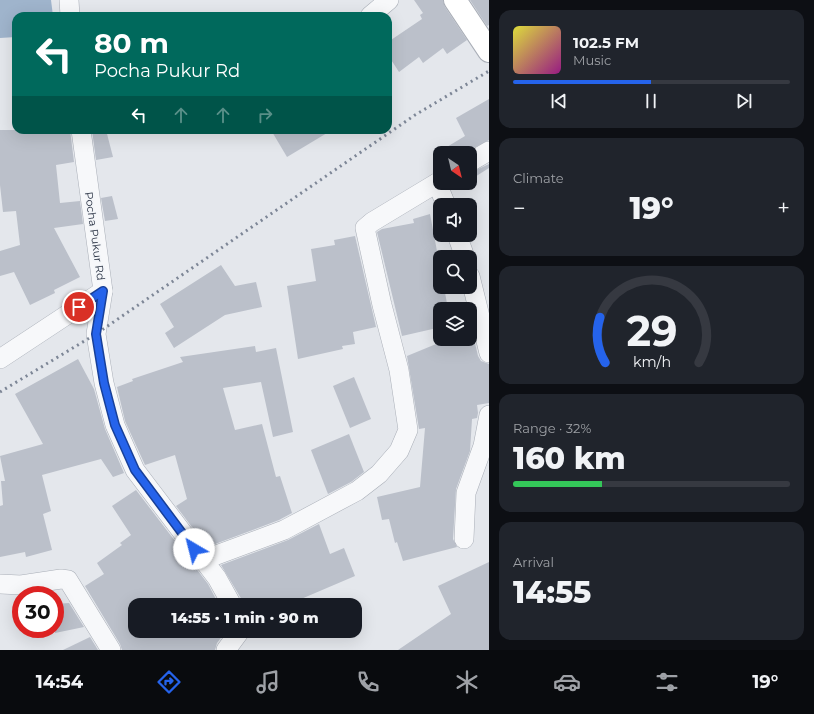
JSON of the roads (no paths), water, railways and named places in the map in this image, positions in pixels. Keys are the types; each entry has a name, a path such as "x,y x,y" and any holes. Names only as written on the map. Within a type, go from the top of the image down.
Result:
{"main road":[{"path":"455,0 489,51"}],"street":[{"path":"69,0 70,12"},
{"path":"375,12 389,0"},
{"name":"Pocha Pukur Rd","path":"0,359 103,291 82,134"},
{"path":"477,158 489,151"},
{"path":"203,560 284,530 357,492 379,474 399,450 408,430 399,370 378,290 365,228 372,222 433,186"},
{"path":"103,291 96,334 104,383 115,425 135,470 217,578 228,598"},
{"path":"474,294 489,353"},
{"path":"464,539 466,493 484,446 489,415"},
{"path":"0,584 21,585 62,579 68,580 112,650"},
{"path":"226,650 235,638"}],"water":[{"path":"0,0 51,0 52,12 12,12 12,37 0,38"}],"railway":[{"path":"392,131 415,115 489,71"},
{"path":"0,392 96,334 387,134"}]}
